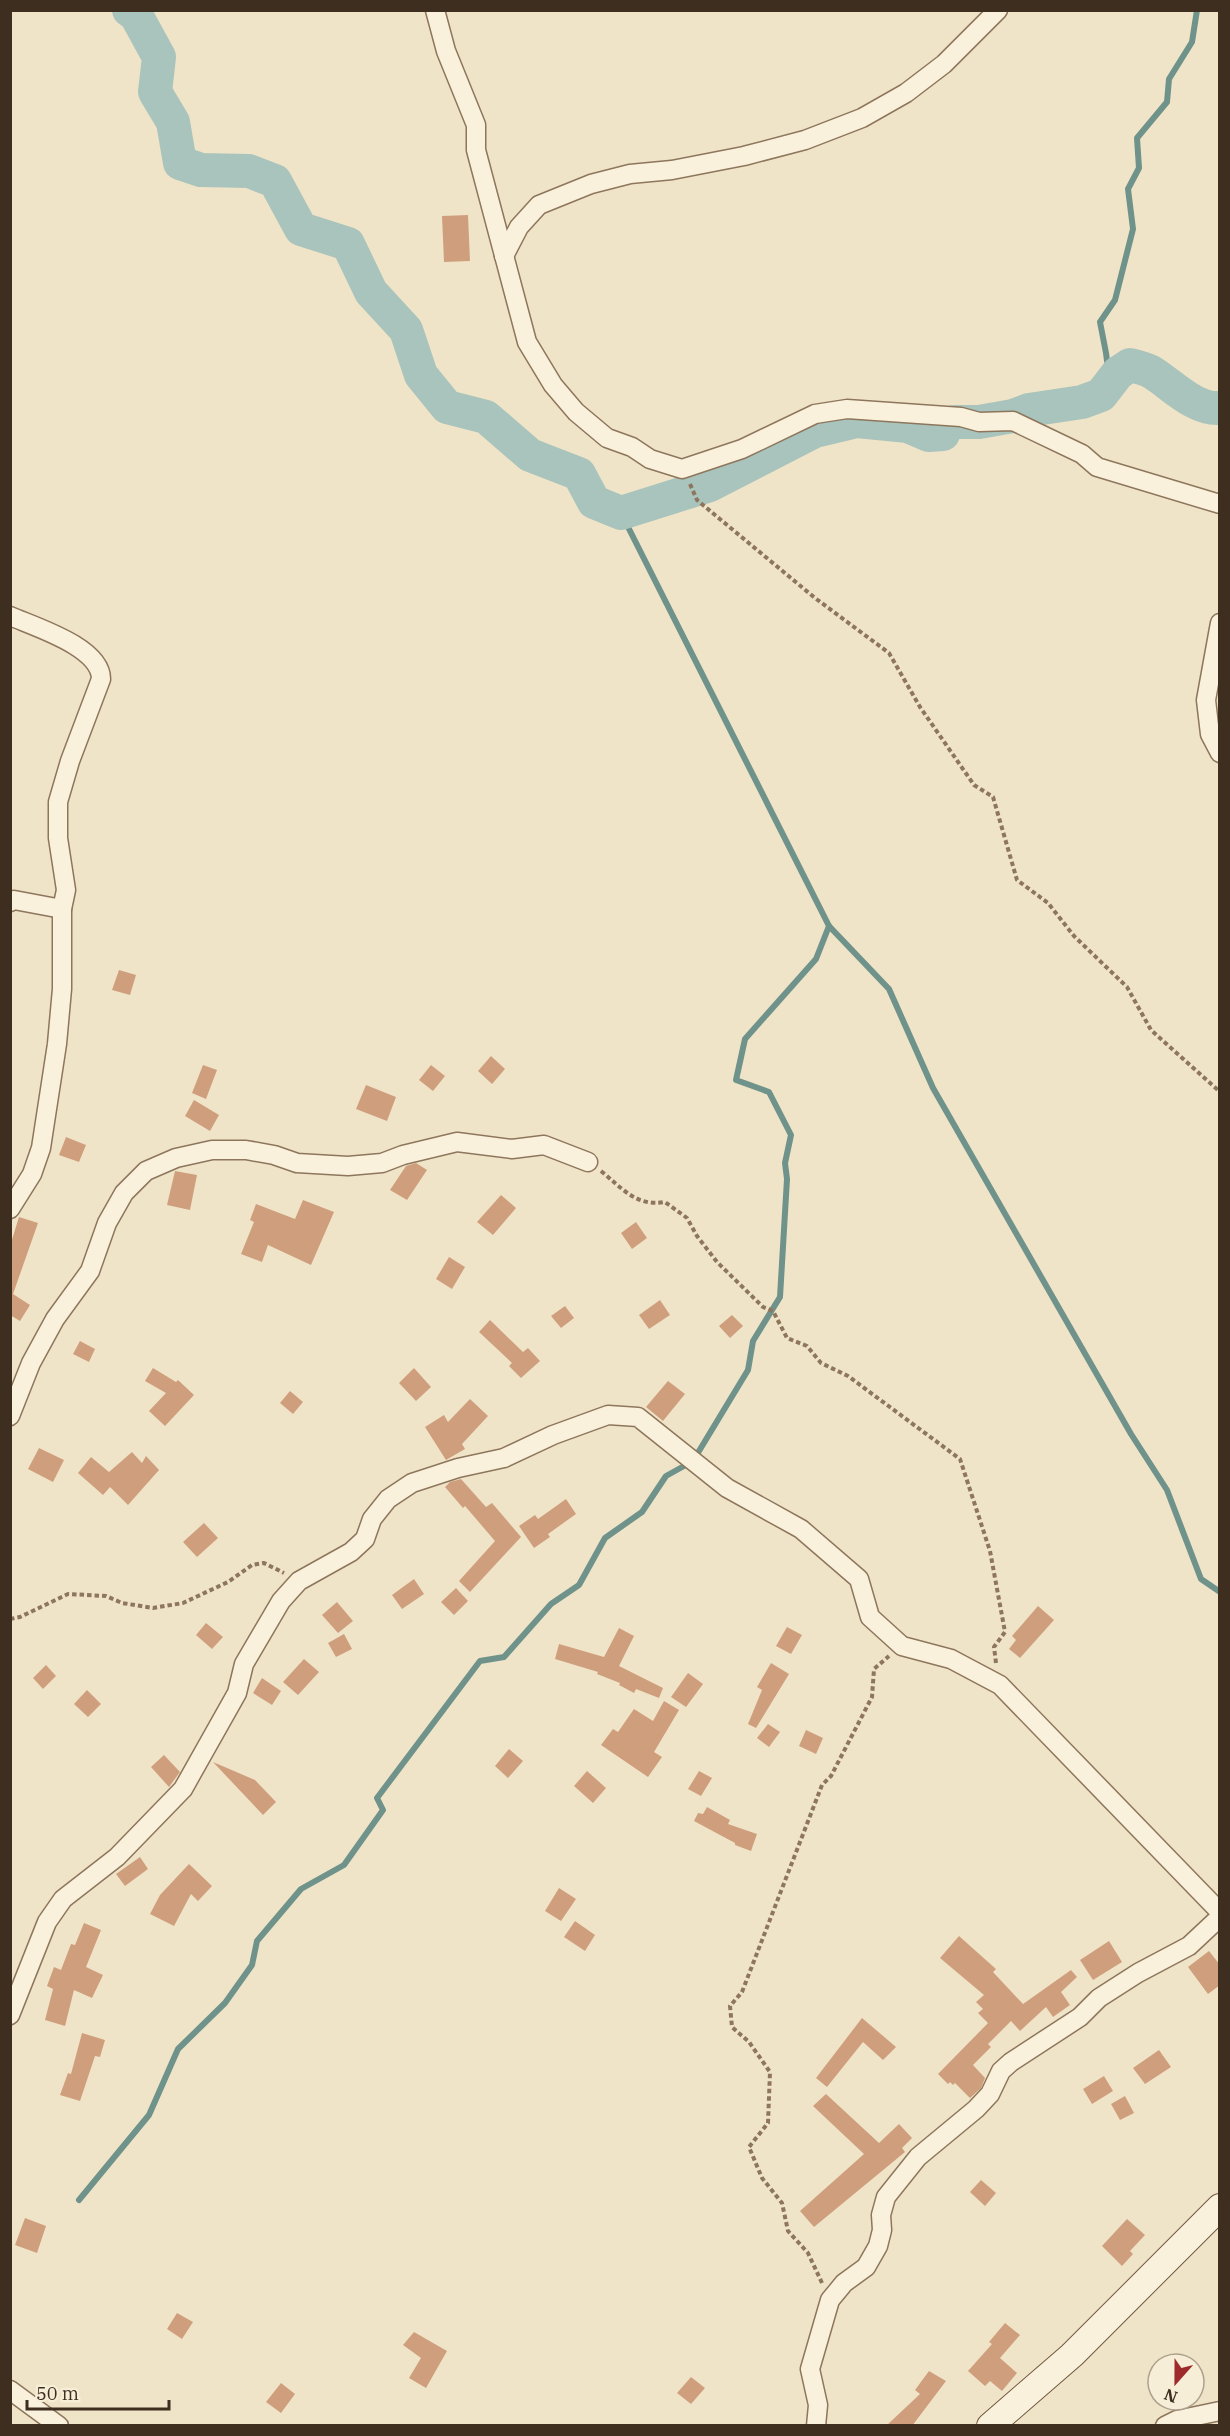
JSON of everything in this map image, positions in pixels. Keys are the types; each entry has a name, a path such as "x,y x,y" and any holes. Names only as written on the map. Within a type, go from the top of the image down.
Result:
{"street":[{"path":"435,10 446,51 476,125 476,150 527,342 553,386 576,412 607,438 632,447 650,459 682,468 742,449 815,414 847,409 961,417 979,422 1013,421 1082,454 1098,467 1220,504"},
{"path":"504,256 519,227 539,205 591,184 630,174 672,170 744,156 805,140 862,118 906,93 944,64 998,10"},
{"path":"10,616 78,645 99,665 101,671 101,679 70,761 58,802 58,838 66,890 62,909 63,989 46,1121 41,1148 32,1174 10,1209"},
{"path":"1220,623 1206,700 1210,734 1220,753"},
{"path":"10,902 15,900 62,909"},
{"path":"10,1416 31,1363 55,1319 90,1271 107,1223 124,1193 146,1172 177,1158 212,1150 246,1150 274,1155 297,1163 348,1166 382,1162 420,1150 457,1142 512,1149 544,1145 588,1161"},
{"path":"10,2014 47,1922 63,1899 117,1857 183,1789 237,1693 244,1664 280,1601 299,1581 351,1552 365,1539 372,1519 388,1499 412,1483 458,1468 504,1458 553,1435 608,1415 638,1417 727,1488 801,1529 859,1579 870,1617 902,1646 951,1659 1000,1685 1220,1912"},
{"path":"816,2426 818,2405 810,2369 830,2300 844,2283 866,2267 878,2246 882,2230 881,2215 886,2197 918,2157 976,2109 990,2094 1001,2071 1011,2062 1080,2018 1099,1998 1138,1973 1189,1946 1220,1917"},
{"path":"990,2426 1072,2355 1220,2207"},
{"path":"10,2390 59,2426"},
{"path":"1165,2426 1177,2420 1220,2411"}],"path":[{"path":"682,468 698,500 815,598 889,653 920,706 974,785 993,797 1017,880 1048,903 1074,936 1127,987 1151,1030 1220,1092"},
{"path":"588,1161 635,1198 651,1204 665,1202 687,1218 697,1236 717,1262 763,1307 773,1311 786,1338 807,1346 821,1363 848,1376 960,1459 990,1551 1005,1632 994,1647 1000,1685"},
{"path":"10,1619 21,1617 68,1594 106,1596 122,1603 153,1608 183,1603 228,1582 252,1565 264,1563 299,1581"},
{"path":"830,2300 808,2253 788,2231 782,2203 762,2178 749,2147 768,2123 770,2072 749,2043 732,2027 730,2006 742,1992 822,1785 831,1776 872,1697 874,1669 902,1646"}],"building":[{"path":"468,215 470,261 444,262 442,216"},
{"path":"119,970 136,975 130,995 112,990"},
{"path":"491,1056 505,1069 492,1084 478,1071"},
{"path":"203,1065 217,1070 206,1099 192,1093"},
{"path":"431,1065 445,1076 433,1091 419,1080"},
{"path":"366,1085 396,1097 387,1121 356,1109"},
{"path":"194,1100 219,1115 210,1131 185,1116"},
{"path":"66,1137 86,1145 79,1162 59,1155"},
{"path":"416,1163 427,1170 407,1200 390,1190 406,1166"},
{"path":"175,1171 197,1175 190,1210 167,1205"},
{"path":"501,1195 516,1208 493,1235 477,1222"},
{"path":"303,1200 334,1212 311,1265 268,1245 262,1262 241,1254 254,1222 250,1220 256,1204 295,1219"},
{"path":"19,1217 38,1223 13,1294 30,1305 20,1321 10,1315 10,1246"},
{"path":"636,1222 647,1238 632,1249 621,1233"},
{"path":"449,1257 465,1267 452,1289 436,1279"},
{"path":"660,1300 670,1315 649,1329 639,1315"},
{"path":"565,1306 574,1318 561,1328 551,1316"},
{"path":"732,1315 743,1326 730,1338 719,1326"},
{"path":"490,1320 523,1352 528,1348 540,1361 521,1378 509,1366 512,1363 479,1332"},
{"path":"80,1341 95,1349 89,1362 73,1354"},
{"path":"153,1368 176,1382 178,1380 194,1395 165,1426 149,1411 166,1393 145,1381"},
{"path":"414,1368 431,1387 416,1401 399,1383"},
{"path":"668,1381 685,1394 663,1421 646,1407"},
{"path":"290,1391 303,1402 293,1414 280,1403"},
{"path":"470,1399 488,1416 462,1444 465,1449 446,1460 425,1427 444,1415 448,1422"},
{"path":"39,1448 64,1460 53,1482 28,1469"},
{"path":"132,1452 142,1463 146,1456 159,1470 128,1505 110,1487 103,1495 78,1473 91,1457 109,1472"},
{"path":"461,1479 486,1507 492,1503 521,1537 470,1592 459,1581 495,1541 445,1487 450,1482"},
{"path":"566,1499 576,1514 548,1534 550,1537 534,1548 519,1526 535,1515 538,1519"},
{"path":"204,1523 218,1538 197,1557 183,1542"},
{"path":"414,1579 424,1594 402,1609 392,1595"},
{"path":"456,1588 468,1601 454,1615 441,1602"},
{"path":"337,1602 353,1621 338,1633 322,1615"},
{"path":"1038,1606 1054,1620 1020,1658 1009,1649 1016,1640 1012,1636"},
{"path":"206,1623 223,1637 212,1649 196,1635"},
{"path":"787,1627 802,1635 791,1654 776,1646"},
{"path":"619,1628 634,1636 619,1666 663,1688 659,1698 636,1689 634,1693 619,1685 620,1683 597,1674 598,1672 555,1659 559,1644 604,1657"},
{"path":"344,1634 352,1649 336,1657 328,1643"},
{"path":"304,1659 319,1672 298,1695 283,1682"},
{"path":"771,1663 789,1674 756,1728 748,1724 762,1690 757,1687"},
{"path":"46,1665 56,1676 43,1689 33,1678"},
{"path":"688,1673 703,1684 686,1707 671,1697"},
{"path":"262,1678 281,1691 272,1705 253,1693"},
{"path":"87,1690 101,1704 88,1717 74,1704"},
{"path":"664,1701 679,1710 654,1752 662,1757 648,1777 601,1745 613,1729 618,1732 634,1709 653,1721"},
{"path":"768,1724 780,1732 769,1747 757,1738"},
{"path":"806,1730 823,1738 816,1754 799,1746"},
{"path":"509,1749 523,1761 508,1778 495,1766"},
{"path":"164,1755 180,1772 169,1787 151,1767"},
{"path":"213,1762 255,1780 276,1802 263,1815"},
{"path":"587,1771 606,1788 593,1803 574,1786"},
{"path":"699,1771 712,1778 701,1796 688,1789"},
{"path":"707,1807 730,1820 728,1824 757,1834 751,1851 735,1845 694,1821 698,1813 703,1814"},
{"path":"140,1857 148,1869 125,1886 116,1874"},
{"path":"189,1864 212,1886 198,1901 191,1894 174,1926 150,1914 160,1895"},
{"path":"559,1888 576,1899 561,1921 545,1911"},
{"path":"575,1921 595,1935 585,1951 564,1937"},
{"path":"84,1923 101,1930 86,1967 103,1975 92,1998 74,1990 65,2026 45,2020 53,1989 47,1986 54,1967 61,1970 71,1944 75,1945"},
{"path":"959,1936 996,1969 993,1972 1023,2004 1071,1970 1077,1977 1061,1992 1070,2005 1053,2017 1046,2007 1020,2031 1011,2021 988,2044 991,2047 973,2065 985,2078 981,2088 970,2098 955,2083 948,2084 938,2074 988,2023 978,2013 983,2009 976,2002 984,1995 940,1958"},
{"path":"1109,1941 1122,1962 1093,1980 1080,1960"},
{"path":"1209,1951 1220,1965 1220,1985 1208,1994 1188,1967"},
{"path":"862,2018 896,2047 883,2060 863,2042 827,2087 816,2078"},
{"path":"82,2033 105,2040 100,2057 95,2056 80,2101 60,2095 68,2073 71,2074"},
{"path":"1159,2050 1171,2067 1145,2084 1133,2068"},
{"path":"1104,2076 1113,2091 1092,2104 1083,2089"},
{"path":"826,2094 879,2143 899,2124 912,2138 902,2148 905,2152 814,2227 800,2211 864,2154 813,2106"},
{"path":"1125,2096 1134,2113 1120,2120 1111,2104"},
{"path":"981,2180 996,2193 985,2206 970,2192"},
{"path":"25,2218 46,2226 37,2253 15,2245"},
{"path":"1127,2219 1145,2235 1130,2251 1133,2254 1122,2266 1102,2246"},
{"path":"177,2313 193,2322 182,2339 167,2329"},
{"path":"1005,2323 1020,2335 1000,2358 1017,2373 1002,2391 990,2381 985,2386 968,2371 992,2344 989,2342"},
{"path":"414,2332 447,2351 426,2388 409,2378 421,2358 403,2345"},
{"path":"929,2371 946,2381 912,2426 886,2426 920,2394 915,2390"},
{"path":"691,2377 705,2388 691,2404 677,2393"},
{"path":"281,2383 295,2394 281,2413 266,2402"}],"waterway":[{"path":"129,10 136,15 159,57 155,92 173,122 180,163 201,170 249,171 275,181 301,229 348,244 371,292 406,330 421,375 447,407 486,417 530,455 579,474 594,502 621,513 710,485 815,431 857,421 908,426 929,435 943,434 945,428 954,422 979,422 1013,416 1029,410 1082,402 1101,395 1118,373 1130,365 1151,372 1193,401 1211,408 1220,408"},
{"path":"1110,383 1100,322 1115,300 1133,229 1128,189 1139,168 1137,138 1167,102 1169,79 1192,42 1197,10"},
{"path":"621,513 829,926 889,989 933,1088 1131,1434 1167,1490 1201,1579 1220,1592"},
{"path":"79,2200 149,2115 178,2049 225,2003 252,1965 257,1941 301,1889 344,1865 383,1810 377,1798 480,1661 504,1657 551,1604 579,1585 605,1538 642,1512 666,1476 693,1461 748,1370 753,1341 780,1297 787,1179 785,1163 791,1135 769,1092 736,1080 745,1039 816,959 829,926"}]}
